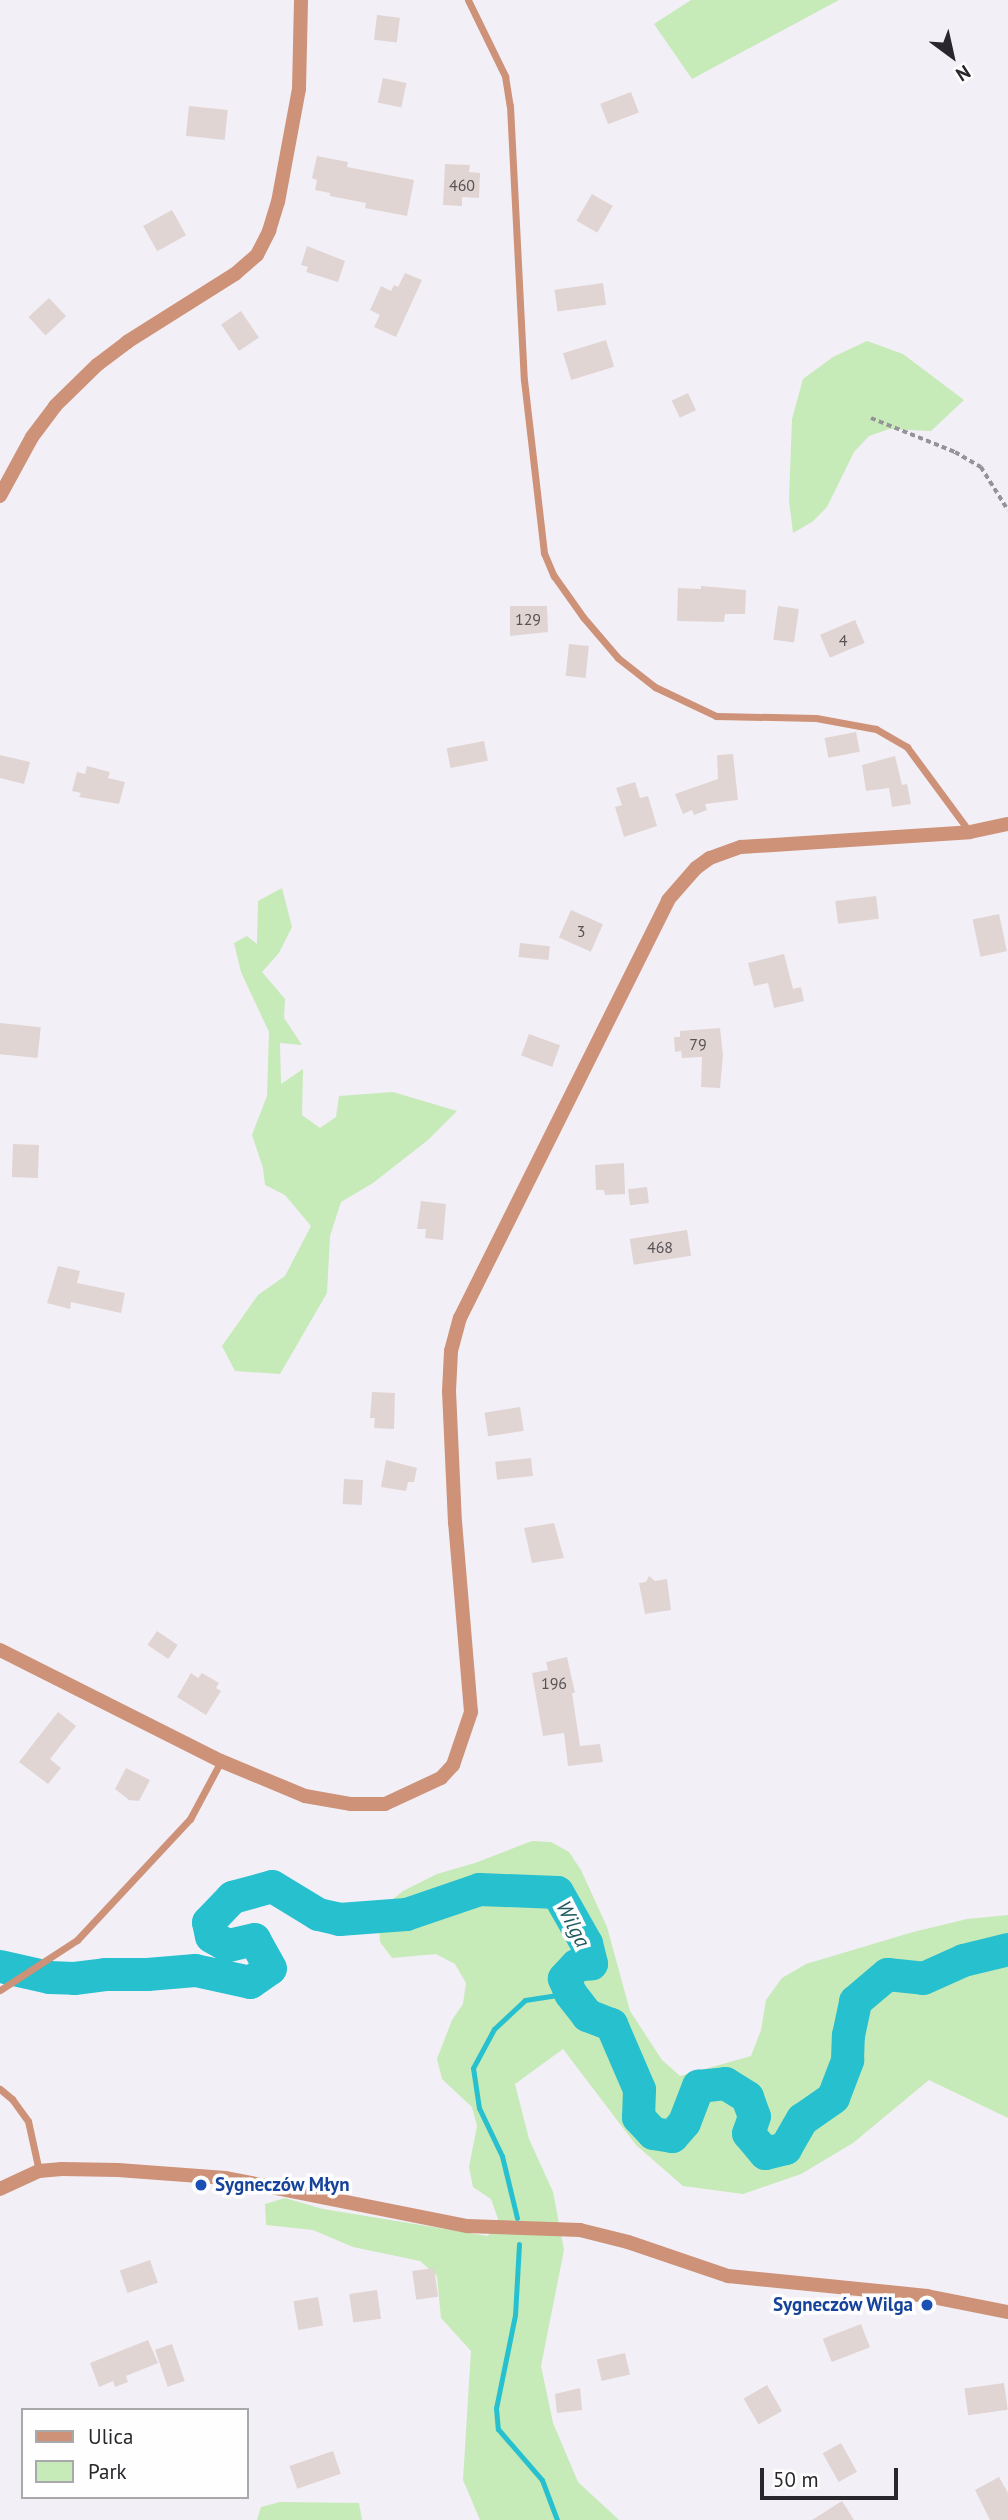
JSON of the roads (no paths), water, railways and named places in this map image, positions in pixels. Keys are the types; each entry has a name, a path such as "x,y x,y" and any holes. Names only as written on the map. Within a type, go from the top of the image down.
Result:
{"street":[{"path":"0,496 32,437 55,407 97,365 127,342 235,274 257,255 269,231 278,202 299,89 301,0"},
{"path":"0,1650 222,1761 305,1796 351,1804 385,1804 441,1778 453,1765 471,1712 455,1523 451,1351 460,1318 668,900 696,868 710,858 741,847 970,832 1008,824"},
{"path":"0,2189 39,2171 118,2170 226,2178 467,2226 580,2231 628,2242 728,2276 927,2296 1008,2312"}],"lane":[{"path":"468,0 505,76 510,106 524,380 544,553 554,576 583,617 618,658 655,687 716,716 816,718 876,729 907,747 970,832"},
{"path":"0,1990 46,1963 77,1940 190,1819 222,1761"},
{"path":"0,2089 12,2099 27,2121 39,2171"}],"waterway":[{"name":"Wilga","path":"0,1966 49,1977 74,1978 195,1970 250,1982 270,1968 254,1939 227,1945 211,1936 208,1922 232,1897 272,1886 318,1914 339,1919 406,1914 479,1889 557,1892 586,1943 591,1963 576,1965 564,1978 570,1993 587,2015 611,2024 639,2089 638,2117 653,2133 672,2136 684,2122 698,2086 725,2083 747,2097 754,2116 748,2133 765,2153 785,2148 802,2119 833,2097 847,2060 848,2035 855,2001 887,1974 923,1978 963,1960 1008,1949"},
{"path":"517,2218 502,2156 479,2108 473,2068 494,2029 525,2000 570,1993"},
{"path":"519,2244 515,2315 496,2408 498,2429 542,2480 557,2520"}],"place":[{"name":"Sygneczów Młyn","path":"201,2185"},
{"name":"Sygneczów Wilga","path":"927,2305"}]}
